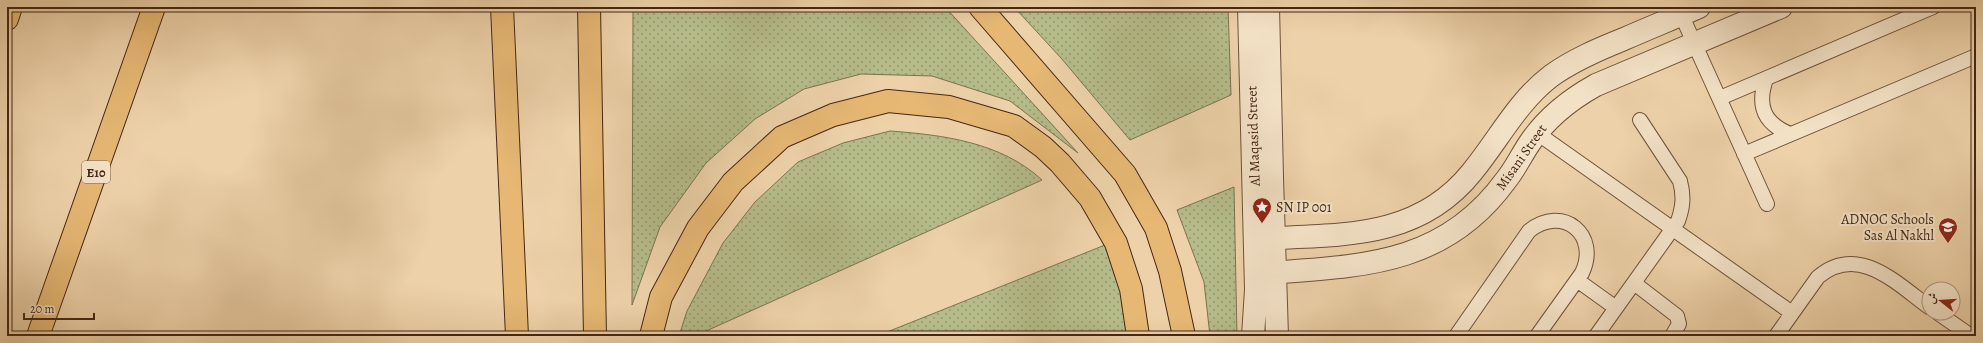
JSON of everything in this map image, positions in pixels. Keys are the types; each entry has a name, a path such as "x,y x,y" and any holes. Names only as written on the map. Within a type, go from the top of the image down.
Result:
{"highway":[{"path":"7,19 11,7"},
{"name":"E10","path":"38,336 154,7"},
{"path":"502,7 517,328"},
{"path":"589,7 595,327"},
{"path":"980,7 1125,174 1156,228 1170,271 1184,336"},
{"path":"651,336 661,297 698,228 733,182 782,137 833,115 888,101 949,107 1014,126 1043,147 1060,163 1090,198 1116,243 1131,288 1138,336"}],"street":[{"name":"Al Maqasid Street","path":"1249,7 1263,177 1266,273 1277,336"},
{"name":"Al Maqasid Street","path":"1263,177 1268,7"},
{"name":"Misani Street","path":"1266,273 1380,262 1429,246 1451,234 1472,218 1490,200 1507,180 1537,133 1563,106 1579,94 1596,85 1782,7"},
{"path":"1265,239 1357,233 1381,229 1404,222 1426,211 1444,200 1468,177 1515,112 1532,93 1551,76 1594,52 1690,11"},
{"name":"Al Maqasid Street","path":"1253,336 1266,273"}],"lane":[{"path":"1720,98 1933,7"},
{"path":"1690,11 1694,44 1720,98 1767,204"},
{"path":"1744,154 1976,56"},
{"path":"1766,79 1762,90 1761,102 1764,113 1770,122 1779,130 1790,134"},
{"path":"1596,336 1673,229 1678,221 1683,203 1683,192 1680,181 1640,120"},
{"path":"1537,133 1792,313"},
{"path":"1456,336 1530,231 1537,225 1555,220 1574,226 1581,233 1586,242 1588,253 1587,263 1577,280 1537,336"},
{"path":"1776,336 1818,277 1827,270 1847,263 1868,266 1878,271 1921,301"},
{"path":"1577,280 1616,308"},
{"path":"1634,283 1677,316 1679,324 1672,336"},
{"path":"1949,321 1970,336"}],"green space":[{"path":"633,7 945,7 1078,153 1010,101 932,76 861,74 804,89 755,119 706,163 660,227 632,305"},
{"path":"1014,7 1228,7 1231,95 1130,140 1061,58"},
{"path":"890,131 951,138 990,149 1026,167 1042,180 695,336 679,336 687,311 723,243 755,202 798,162 843,143"},
{"path":"1234,187 1237,336 1210,336 1204,282 1177,210"},
{"path":"1105,245 1123,291 1130,336 877,336"}],"place":[{"name":"SN IP 001","path":"1262,224"},
{"name":"ADNOC Schools Sas Al Nakhl","path":"1948,244"}]}
